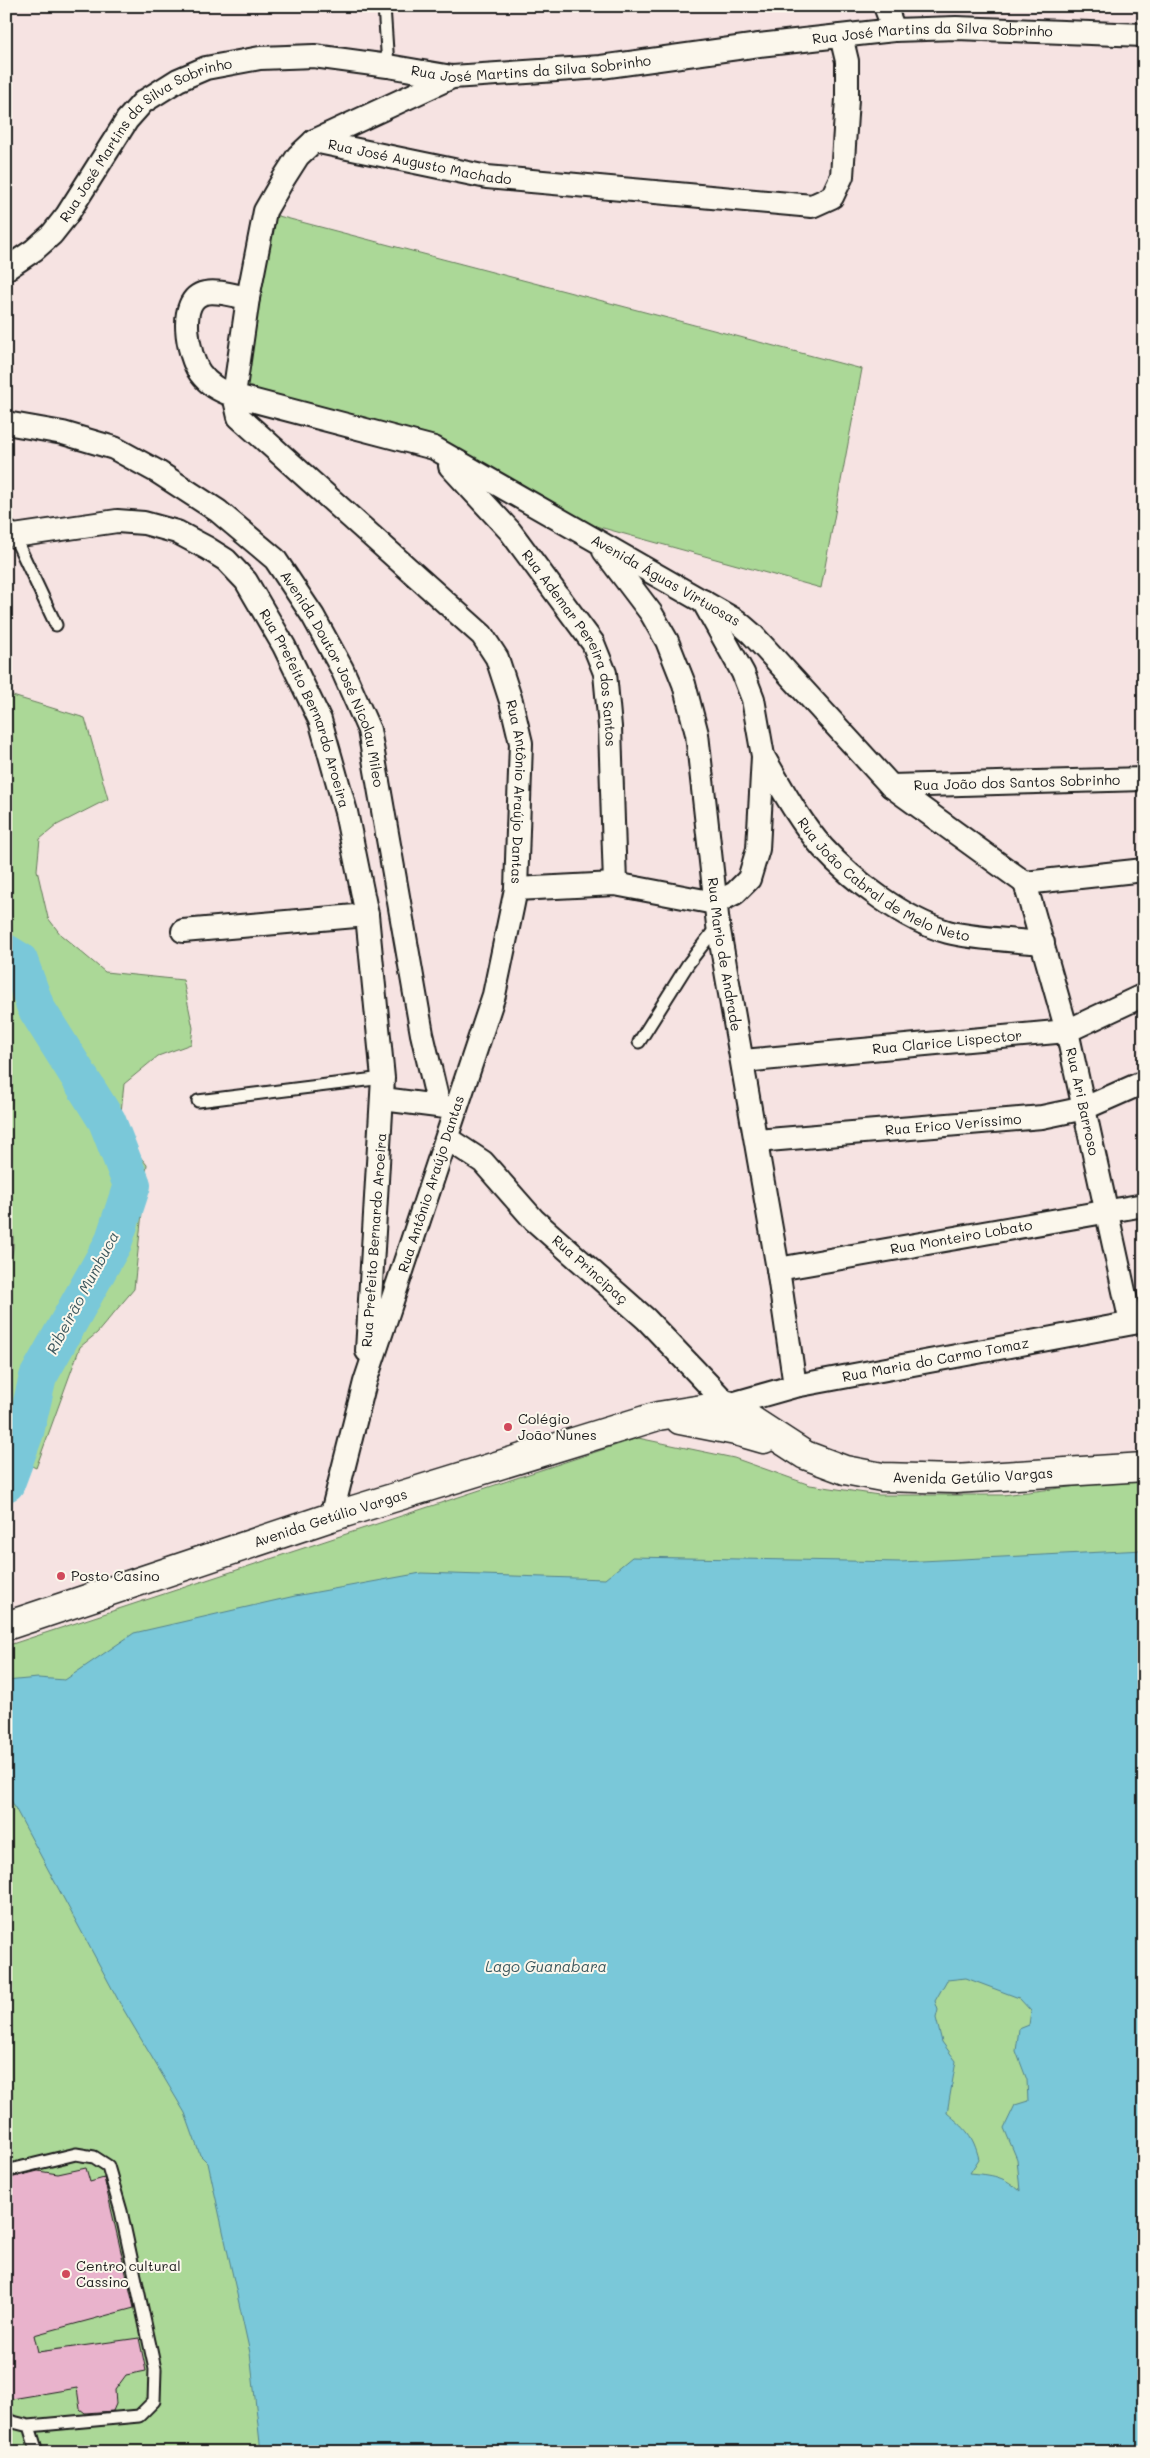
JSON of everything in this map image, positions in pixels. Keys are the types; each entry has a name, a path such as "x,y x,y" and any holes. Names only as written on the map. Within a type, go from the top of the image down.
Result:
{"main road":[{"name":"Avenida Getúlio Vargas","path":"6,1626 331,1517 658,1416 728,1405 806,1455"},
{"name":"Avenida Getúlio Vargas","path":"658,1416 736,1430 845,1470 882,1477 955,1479 1144,1467"}],"street":[{"path":"885,6 894,30"},
{"name":"Rua José Martins da Silva Sobrinho","path":"6,269 52,234 67,215 127,120 143,102 178,80 206,68 260,58 314,56 452,77 601,67 759,45 894,30 956,28 1144,35"},
{"name":"Rua José Augusto Machado","path":"314,141 487,177 812,206 832,197 842,176 847,98 847,61 841,36"},
{"name":"Rua José Augusto Machado","path":"314,141 452,77"},
{"name":"Rua Antônio Araújo Dantas","path":"314,141 293,164 265,211 248,298 234,395 239,417 482,635 497,658 511,701 520,743 516,889 494,995 448,1107 448,1140 365,1382 331,1517"},
{"path":"234,395 214,387 200,373 189,348 187,321 194,302 198,296 205,293 248,298"},
{"name":"Avenida Águas Virtuosas","path":"234,395 434,448 599,544 737,621 752,634 891,786 1025,883"},
{"name":"Avenida Doutor José Nicolau Mileo","path":"6,423 63,432 114,448 158,472 218,511 275,559 313,616 342,669 369,730 422,1034 448,1107"},
{"name":"Rua Ademar Pereira dos Santos","path":"434,448 510,531 593,643 605,673 609,701 616,884"},
{"name":"Rua Prefeito Bernardo Aroeira","path":"10,534 117,521 144,523 177,532 207,548 226,560 246,581 284,646 320,720 346,812 367,915 383,1088 365,1382"},
{"name":"Rua Mario de Andrade","path":"599,544 651,612 667,641 684,684 697,734 718,925 778,1269 795,1386"},
{"path":"516,889 616,884 715,903 740,889 749,879 758,849 763,756 753,699 743,673 703,601"},
{"name":"Rua João Cabral de Melo Neto","path":"763,756 790,801 823,848 875,894 908,917 949,932 1043,943"},
{"name":"Rua João dos Santos Sobrinho","path":"891,786 1144,778"},
{"path":"1025,883 1144,870"},
{"name":"Rua Ari Barroso","path":"1025,883 1067,1032 1106,1212 1137,1322"},
{"path":"183,931 367,915"},
{"name":"Rua Clarice Lispector","path":"743,1061 1067,1032 1144,995"},
{"name":"Rua Erico Veríssimo","path":"756,1141 1019,1120 1085,1108 1144,1082"},
{"path":"383,1088 448,1107"},
{"name":"Rua Principaç","path":"448,1140 483,1162 534,1220 646,1319 728,1405"},
{"name":"Rua Monteiro Lobato","path":"778,1269 1144,1205"},
{"name":"Rua Maria do Carmo Tomaz","path":"728,1405 795,1386 1137,1322"}],"lane":[{"path":"384,6 388,66"},
{"path":"10,534 56,625"},
{"path":"639,1042 688,964 718,925"},
{"path":"198,1101 383,1088"},
{"path":"6,2171 76,2154 94,2157 108,2166 121,2211 155,2369 154,2401 139,2416 29,2426 10,2421 6,2416"},
{"path":"29,2426 37,2452"}],"green space":[{"path":"267,213 862,369 821,588 581,522 448,443 238,392"},
{"path":"6,694 85,718 108,799 57,825 40,839 37,870 48,918 61,935 105,972 183,980 193,1028 191,1044 158,1056 124,1084 119,1131 147,1165 134,1289 97,1333 80,1347 36,1468 6,1454 6,1268 12,1253 13,1238 6,1208"},
{"name":"Lago Guanabara","path":"638,1438 734,1458 810,1485 879,1495 1003,1495 1144,1478 1144,2452 6,2452 6,1646"}],"water":[{"name":"Lago Guanabara","path":"1144,1550 1144,2452 261,2452 250,2353 208,2163 200,2155 185,2113 122,2007 6,1791 6,1681 38,1678 65,1680 134,1633 295,1596 421,1573 605,1579 632,1557 901,1562","holes":["966,1978 1019,1998 1031,2011 1029,2025 1019,2029 1016,2051 1027,2080 1028,2101 1015,2105 1004,2128 1017,2159 1020,2191 1003,2179 970,2173 979,2159 968,2133 947,2113 956,2061 942,2042 936,2018 938,2010 935,2001 947,1980"]}],"building":[{"name":"Centro cultural Cassino","path":"86,2168 90,2182 104,2178 134,2308 34,2335 38,2352 139,2338 146,2371 126,2375 115,2390 116,2404 113,2411 85,2413 80,2409 77,2388 6,2400 6,2181 38,2171 58,2174"}],"waterway":[{"name":"Ribeirão Mumbuca","path":"6,953 19,961 36,1008 107,1121 132,1185 113,1243 38,1377 25,1432 6,1483"}],"place":[{"name":"Colégio João Nunes","path":"508,1427"},
{"name":"Posto Casino","path":"61,1576"},
{"name":"Centro cultural Cassino","path":"66,2274"}]}
